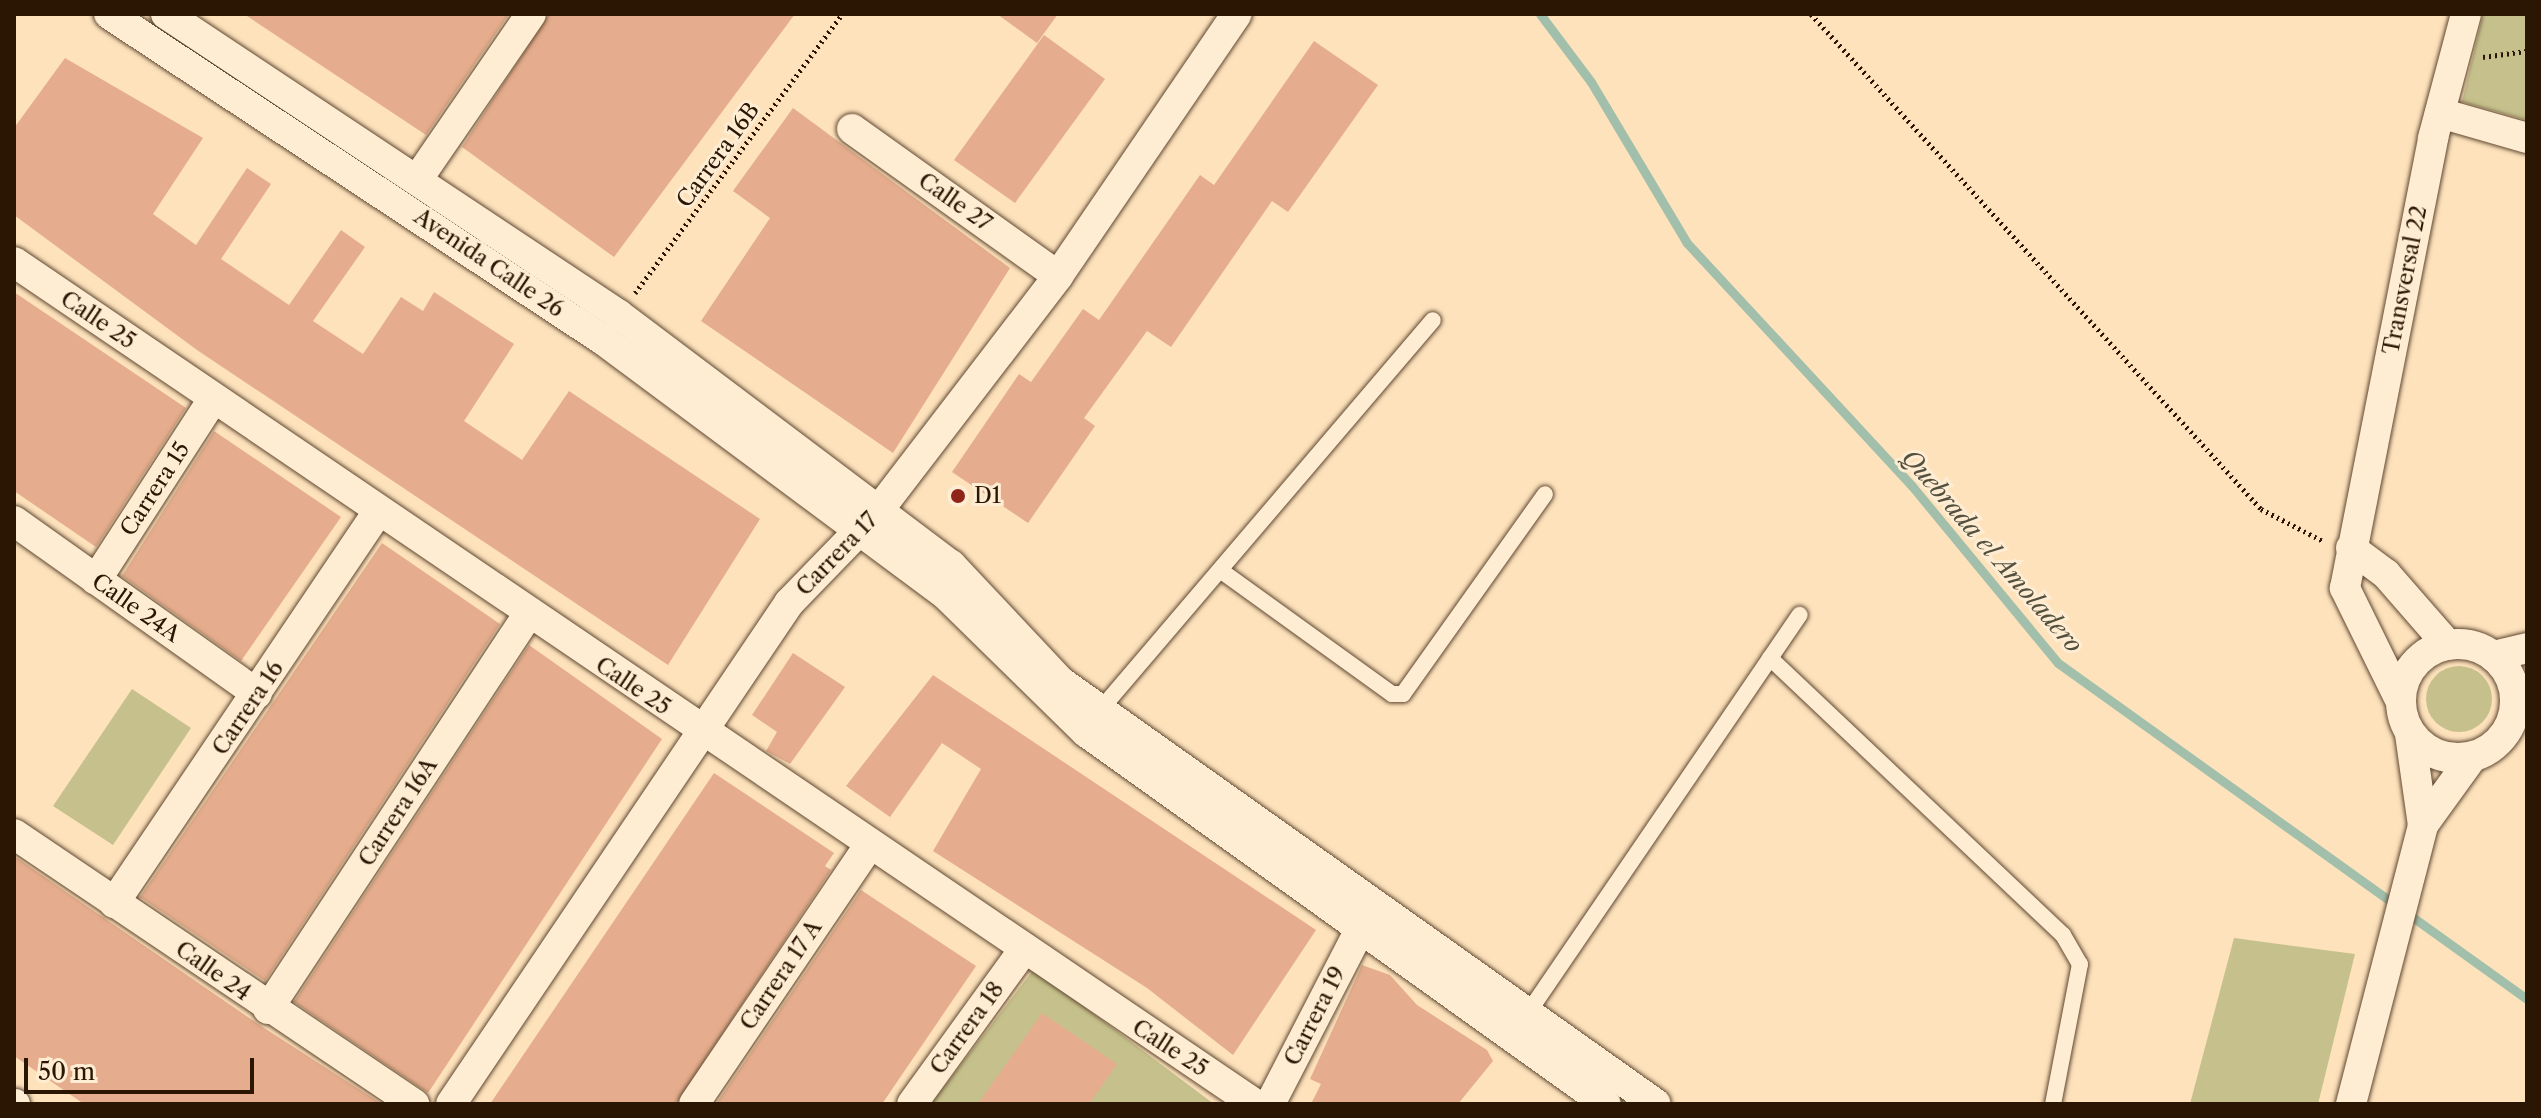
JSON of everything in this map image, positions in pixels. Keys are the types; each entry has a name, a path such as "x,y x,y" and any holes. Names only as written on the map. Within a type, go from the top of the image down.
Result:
{"street":[{"name":"Avenida Calle 26","path":"109,14 869,519"},
{"name":"Avenida Calle 26","path":"166,14 619,315 869,519"},
{"path":"417,180 531,14"},
{"name":"Carrera 17","path":"451,1104 705,735 789,603 869,519 1058,276 1237,14"},
{"name":"Transversal 22","path":"2400,700 2345,599 2351,548 2440,113 2466,14"},
{"path":"2440,113 2527,138"},
{"name":"Calle 27","path":"852,129 1058,276"},
{"name":"Calle 25","path":"14,262 1022,952 1255,1104"},
{"name":"Carrera 15","path":"96,580 213,399"},
{"name":"Carrera 16","path":"114,903 378,511"},
{"path":"869,519 951,565 1061,682 1656,1104"},
{"path":"869,519 1086,732 1606,1104"},
{"name":"Calle 24A","path":"14,521 257,694"},
{"path":"2351,548 2386,574 2448,645 2493,656 2527,648"},
{"name":"Carrera 16A","path":"268,1009 528,614"},
{"path":"2423,825 2410,734 2400,700 2414,664 2448,645"},
{"path":"2351,1104 2423,825 2473,756 2501,738 2521,699 2506,670 2493,656"},
{"path":"2410,734 2438,754 2473,756"},
{"name":"Calle 24","path":"14,834 268,1009 414,1104"},
{"name":"Carrera 17 A","path":"694,1104 868,847"},
{"name":"Carrera 19","path":"1270,1104 1361,928"},
{"name":"Carrera 18","path":"912,1104 1022,952"}],"lane":[{"path":"1101,709 1433,320"},
{"path":"1220,570 1392,694 1403,694 1545,494"},
{"path":"1528,1013 1799,615"},
{"path":"1770,658 2063,935 2080,964 2053,1104"}],"path":[{"name":"Carrera 16B","path":"619,315 842,14"},
{"path":"1811,14 2261,509 2308,537 2351,548"},
{"path":"2454,60 2527,51"}],"shaded area":[{"path":"2483,14 2527,14 2527,120 2462,102"},
{"path":"2452,666 2466,666 2478,671 2487,680 2492,699 2490,712 2483,723 2466,732 2452,732 2440,727 2431,718 2426,706 2426,692 2431,680 2440,671"},
{"path":"132,689 191,728 113,845 53,806"},
{"path":"2234,938 2355,954 2318,1104 2190,1104"},
{"path":"1034,969 1214,1104 931,1104"}],"building":[{"path":"244,14 509,14 426,135"},
{"path":"549,14 795,14 614,257 462,147"},
{"path":"997,14 1058,14 1037,43"},
{"path":"1044,35 1105,79 1015,203 954,160"},
{"path":"1314,41 1378,85 1288,212 1272,201 1171,347 1147,331 1084,418 1095,426 1028,523 952,472 1019,374 1031,382 1083,309 1099,320 1200,175 1214,185"},
{"path":"65,58 203,138 153,214 196,245 247,168 271,184 221,259 289,305 341,230 365,247 313,321 363,354 401,297 423,311 434,292 514,344 464,421 522,460 569,391 760,519 668,665 197,350 14,215 14,128"},
{"path":"793,108 1010,268 893,453 701,321 770,218 733,191"},
{"path":"14,292 186,408 96,547 14,491"},
{"path":"214,431 341,517 241,661 122,576"},
{"path":"382,543 500,624 265,981 140,897"},
{"path":"529,645 662,739 428,1093 294,1002"},
{"path":"793,653 845,687 790,764 766,751 777,732 752,715"},
{"path":"933,675 1316,930 1233,1055 1147,988 933,851 981,769 942,743 890,817 846,786"},
{"path":"714,773 834,853 825,866 831,870 676,1104 490,1104"},
{"path":"14,856 258,1024 382,1104 84,1104 14,1056"},
{"path":"861,890 976,966 882,1104 716,1104"},
{"path":"1362,965 1390,975 1417,1005 1487,1050 1493,1061 1458,1104 1311,1104 1321,1084 1310,1079"},
{"path":"1042,1013 1117,1064 1089,1104 978,1104"}],"waterway":[{"name":"Quebrada el Amoladero","path":"1540,14 1591,82 1687,243 1912,486 2058,663 2527,999"}],"place":[{"name":"D1","path":"958,496"}]}
